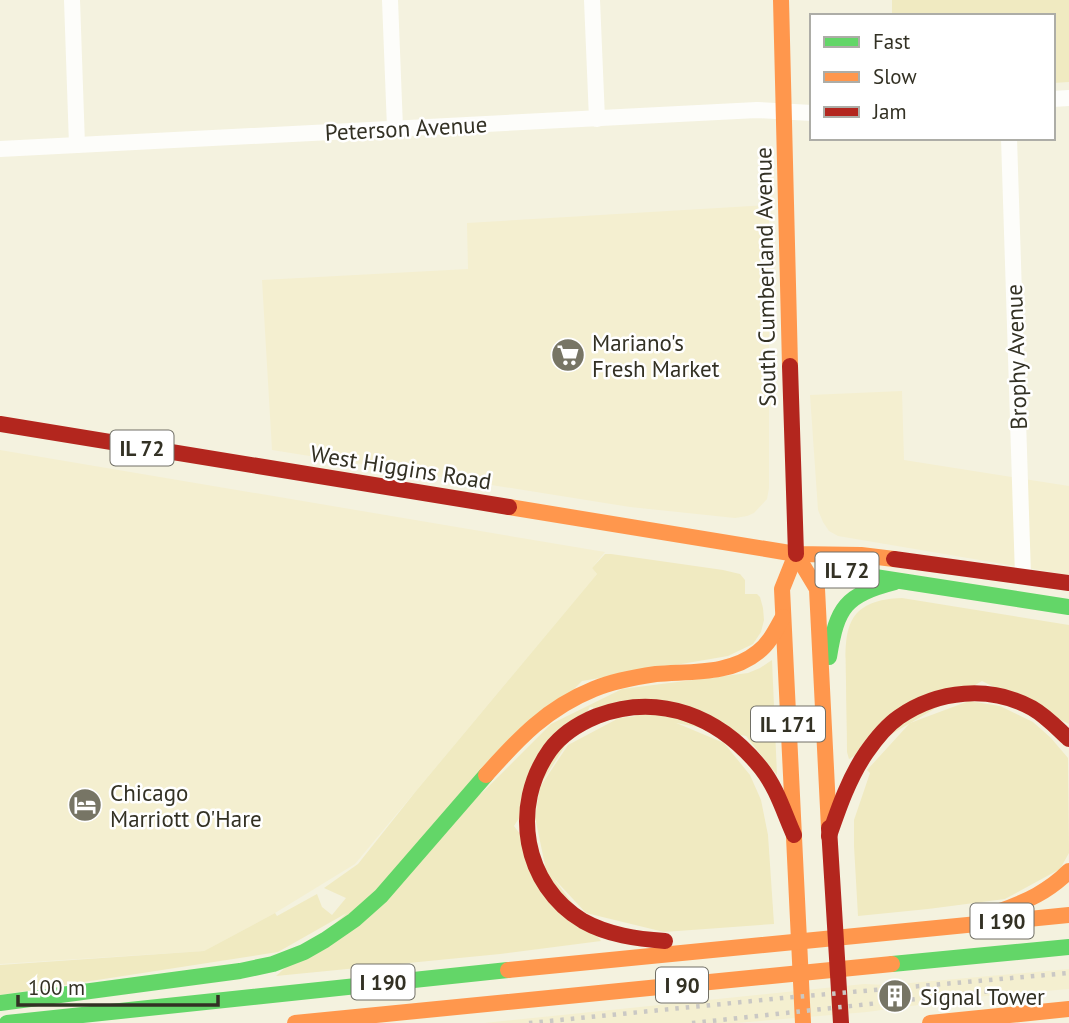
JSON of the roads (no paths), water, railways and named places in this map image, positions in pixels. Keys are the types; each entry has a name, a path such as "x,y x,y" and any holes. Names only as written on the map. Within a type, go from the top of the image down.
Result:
{"main road":[{"name":"South Cumberland Avenue","path":"781,0 796,554"},
{"name":"West Higgins Road","path":"0,424 796,554 861,555 1069,583"},
{"name":"West Higgins Road","path":"796,554 862,575 1069,607"},
{"name":"IL 171","path":"796,554 782,589 803,1023"},
{"name":"IL 171","path":"796,554 817,589 841,1023"},
{"path":"821,692 837,618 849,601 868,589 900,580"},
{"path":"0,1003 230,972 281,961 302,953 356,919 381,896 517,740 538,720 593,689 622,680 725,668 741,663 755,655 769,640 783,617"},
{"path":"829,836 848,785 874,741 901,715 937,697 966,692 994,694 1034,708 1069,739"},
{"path":"759,944 644,940 606,931 581,920 561,905 534,867 527,845 526,814 530,789 550,750 578,725 623,707 662,706 698,717 729,736 749,754 771,783 794,835"},
{"path":"936,927 1021,904 1054,886 1069,871"},
{"name":"I 190","path":"7,1023 351,985 1069,915"},
{"name":"I 90","path":"295,1023 1069,947"},
{"path":"930,1023 1069,1009"}],"street":[{"path":"72,0 77,145"},
{"path":"390,0 395,128"},
{"path":"592,0 597,119"},
{"name":"Peterson Avenue","path":"0,149 757,110 810,113"},
{"name":"Brophy Avenue","path":"1009,140 1023,576"}],"railway":[{"path":"529,1023 1069,973"},
{"path":"692,1023 991,991"}],"place":[{"name":"Mariano's Fresh Market","path":"568,355"},
{"name":"Chicago Marriott O'Hare","path":"85,805"},
{"name":"Signal Tower","path":"895,996"}]}
